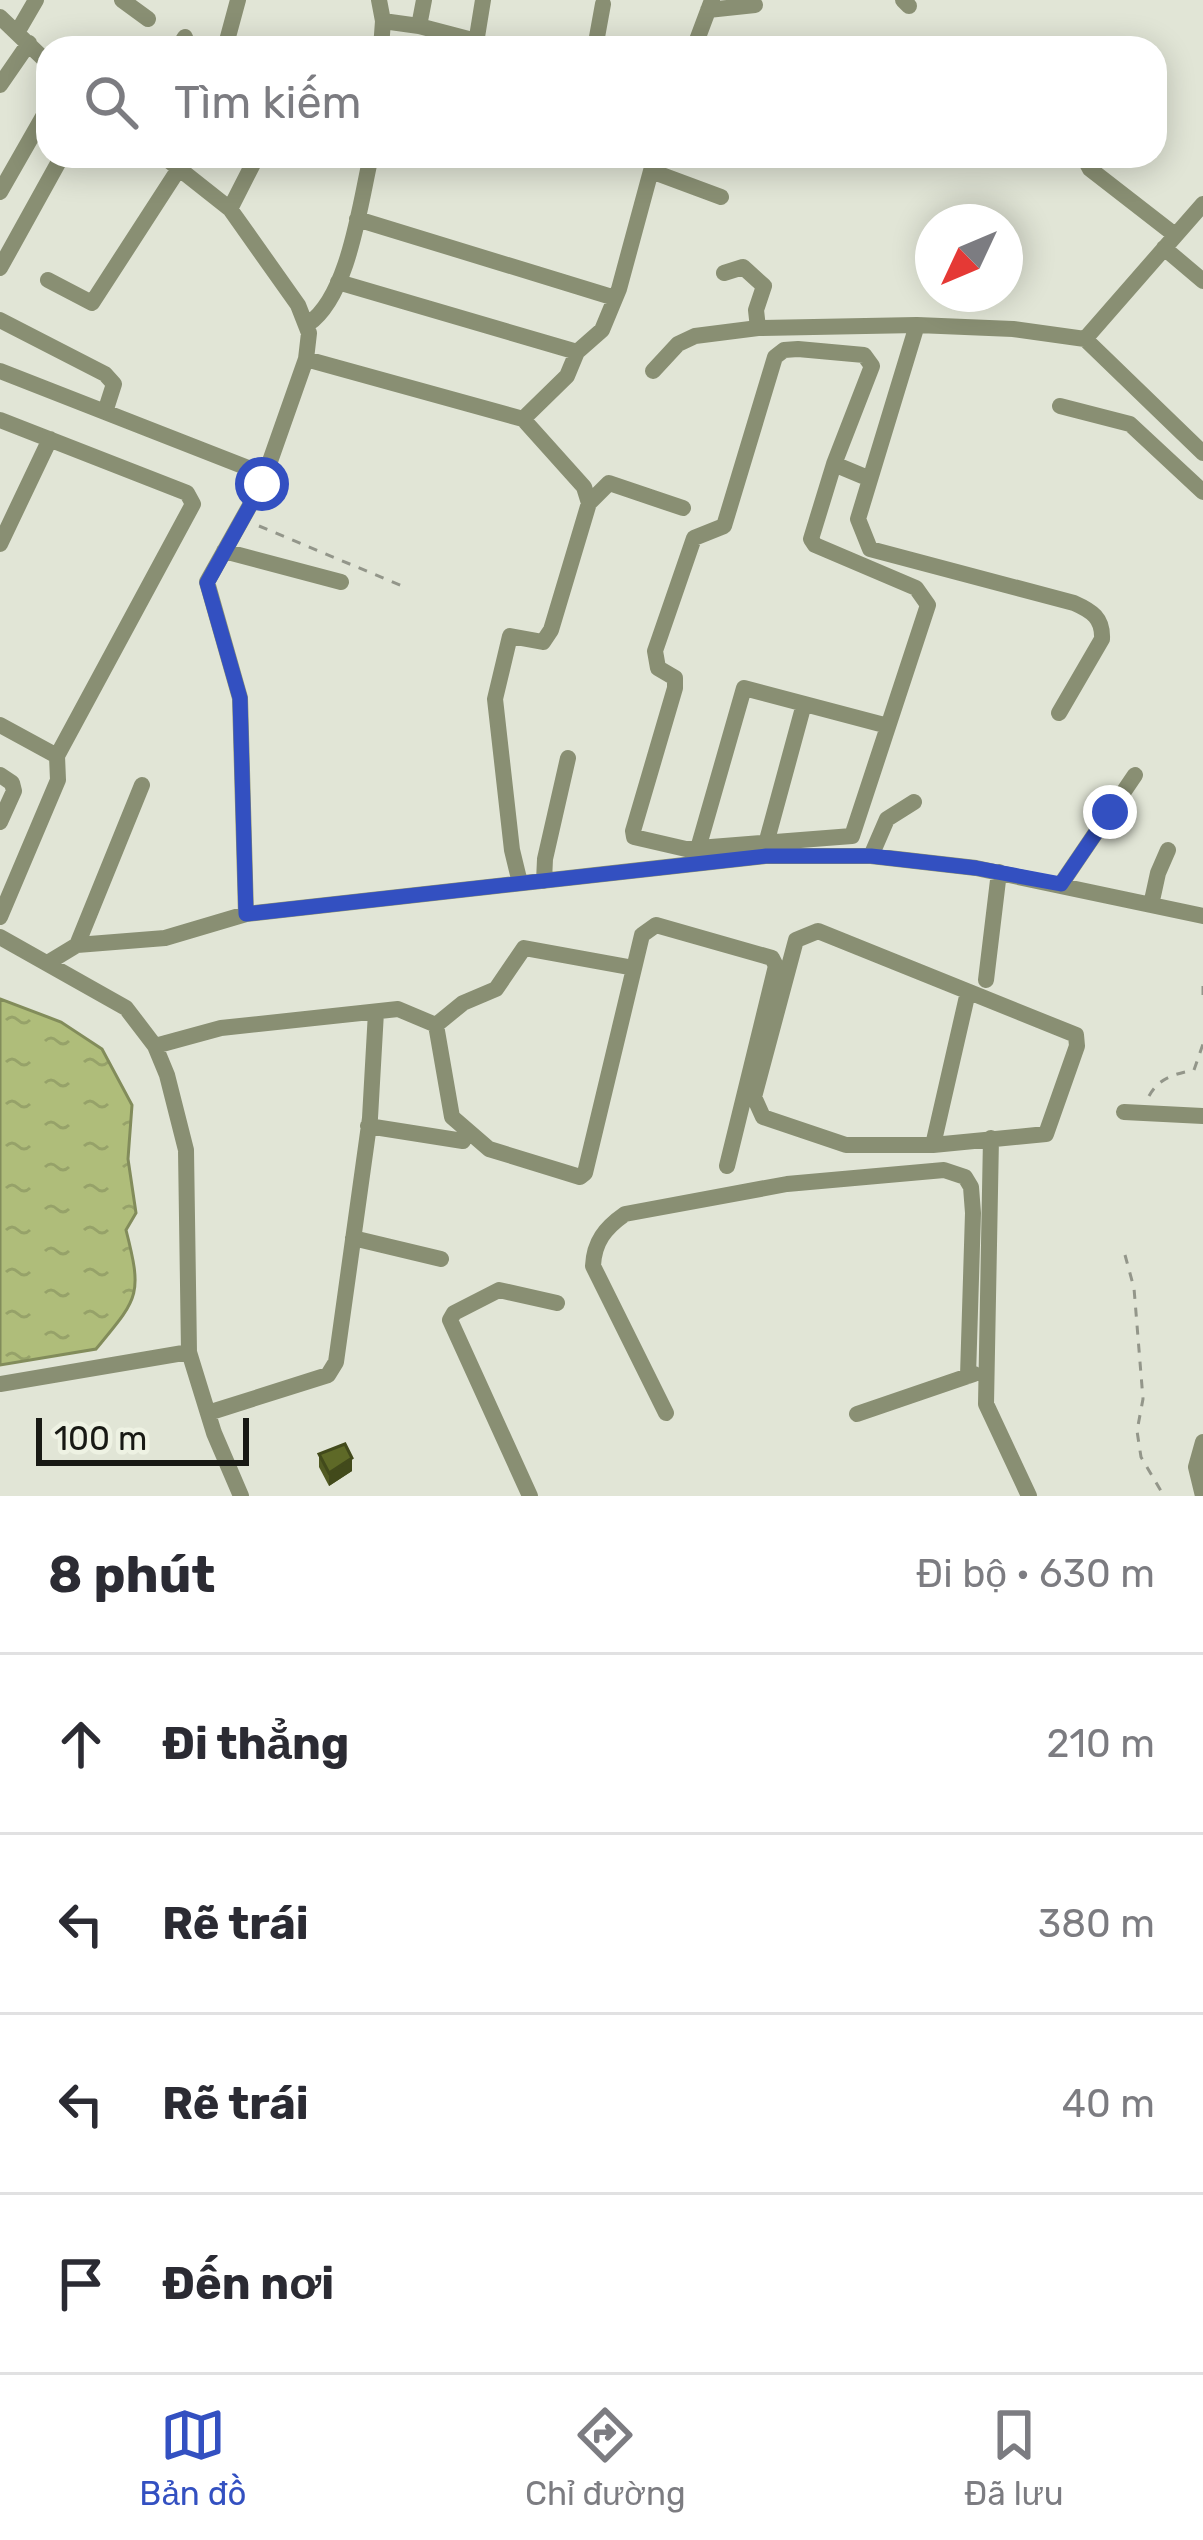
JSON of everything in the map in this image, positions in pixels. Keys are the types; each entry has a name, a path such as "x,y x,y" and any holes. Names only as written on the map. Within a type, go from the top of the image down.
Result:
{"street":[{"path":"0,85 35,0"},
{"path":"122,0 148,19"},
{"path":"228,36 238,0"},
{"path":"379,0 382,36"},
{"path":"418,26 424,0"},
{"path":"477,36 483,0"},
{"path":"597,36 603,4"},
{"path":"698,36 710,5 755,4"},
{"path":"0,17 36,50"},
{"path":"383,20 452,36"},
{"path":"0,193 36,129"},
{"path":"0,268 55,168"},
{"path":"48,280 92,303 179,168"},
{"path":"181,168 230,209 308,323 306,359 266,476 207,583 240,698 246,914"},
{"path":"230,209 251,168"},
{"path":"308,323 322,314 338,282 368,168"},
{"path":"523,419 567,376 577,352 602,330 652,168"},
{"path":"663,168 721,197"},
{"path":"1089,168 1170,242 1203,281"},
{"path":"1085,339 1203,204"},
{"path":"357,219 615,298"},
{"path":"724,273 743,267 764,286 756,310 758,328"},
{"path":"338,282 577,352"},
{"path":"0,320 105,374 114,384 105,412"},
{"path":"917,325 858,519 870,549 1074,603 1096,616 1102,638 1059,713"},
{"path":"653,371 678,344 695,336 758,328 917,325 1013,329 1085,339 1203,453"},
{"path":"784,350 864,355 872,366 834,464 811,539 814,545 916,588 928,605 852,836 686,849 634,838 632,831 675,688 675,678 658,668 655,651 694,538 724,526 775,356 784,350"},
{"path":"306,359 523,419 584,487 589,503"},
{"path":"0,371 266,476"},
{"path":"1060,406 1130,424 1203,492"},
{"path":"0,420 187,493 193,504 57,756 58,780 0,917"},
{"path":"0,544 50,439"},
{"path":"834,464 870,479"},
{"path":"520,883 495,699 510,636 543,643 589,503 608,482 683,508"},
{"path":"224,551 341,582"},
{"path":"700,845 744,688 888,726"},
{"path":"767,840 804,704"},
{"path":"0,725 57,756"},
{"path":"544,881 544,859 568,758"},
{"path":"1061,884 1135,775"},
{"path":"0,776 12,783 14,791 1,818"},
{"path":"77,945 142,785"},
{"path":"871,856 887,819 914,802"},
{"path":"1151,905 1168,850"},
{"path":"49,962 77,945 165,938 246,914 766,856 871,856 999,872 1203,916"},
{"path":"986,980 999,872"},
{"path":"436,1024 452,1117 489,1149 580,1177 585,1173 642,935 656,925 772,958 776,966 727,1166"},
{"path":"818,931 1076,1035 1078,1046 1046,1134 991,1138 933,1145 846,1144 764,1117 754,1097 796,940 818,931"},
{"path":"0,937 126,1007 155,1046 187,1150 189,1352 241,1496"},
{"path":"436,1024 463,1003 496,988 524,948 634,968"},
{"path":"933,1145 968,992"},
{"path":"155,1046 221,1028 398,1009 436,1024"},
{"path":"208,1413 328,1375 336,1362 368,1126 376,1012"},
{"path":"1133,1112 1203,1116"},
{"path":"368,1126 463,1141"},
{"path":"991,1138 986,1404 1029,1496"},
{"path":"666,1413 593,1266 594,1248 610,1224 625,1214 787,1184 944,1170 965,1177 971,1186 973,1213 968,1376"},
{"path":"353,1238 441,1259"},
{"path":"530,1496 450,1320 454,1313 499,1290 557,1303"},
{"path":"0,1384 189,1352"},
{"path":"857,1414 986,1370"},
{"path":"1203,1442 1196,1467 1203,1496"}],"path":[{"path":"242,520 406,588"},
{"path":"1203,986 1203,995"},
{"path":"1133,1112 1155,1086 1193,1070 1203,1044"},
{"path":"1125,1255 1134,1288 1144,1399 1137,1431 1141,1457 1164,1496"}],"water":[{"path":"0,999 61,1022 102,1049 132,1105 128,1159 136,1213 126,1230 134,1269 133,1295 96,1349 0,1365"}],"building":[{"path":"345,1444 352,1458 329,1473 319,1454"}],"route":[{"path":"262,484 207,583 240,698 246,914 766,856 871,856 1061,884 1110,812"}]}
